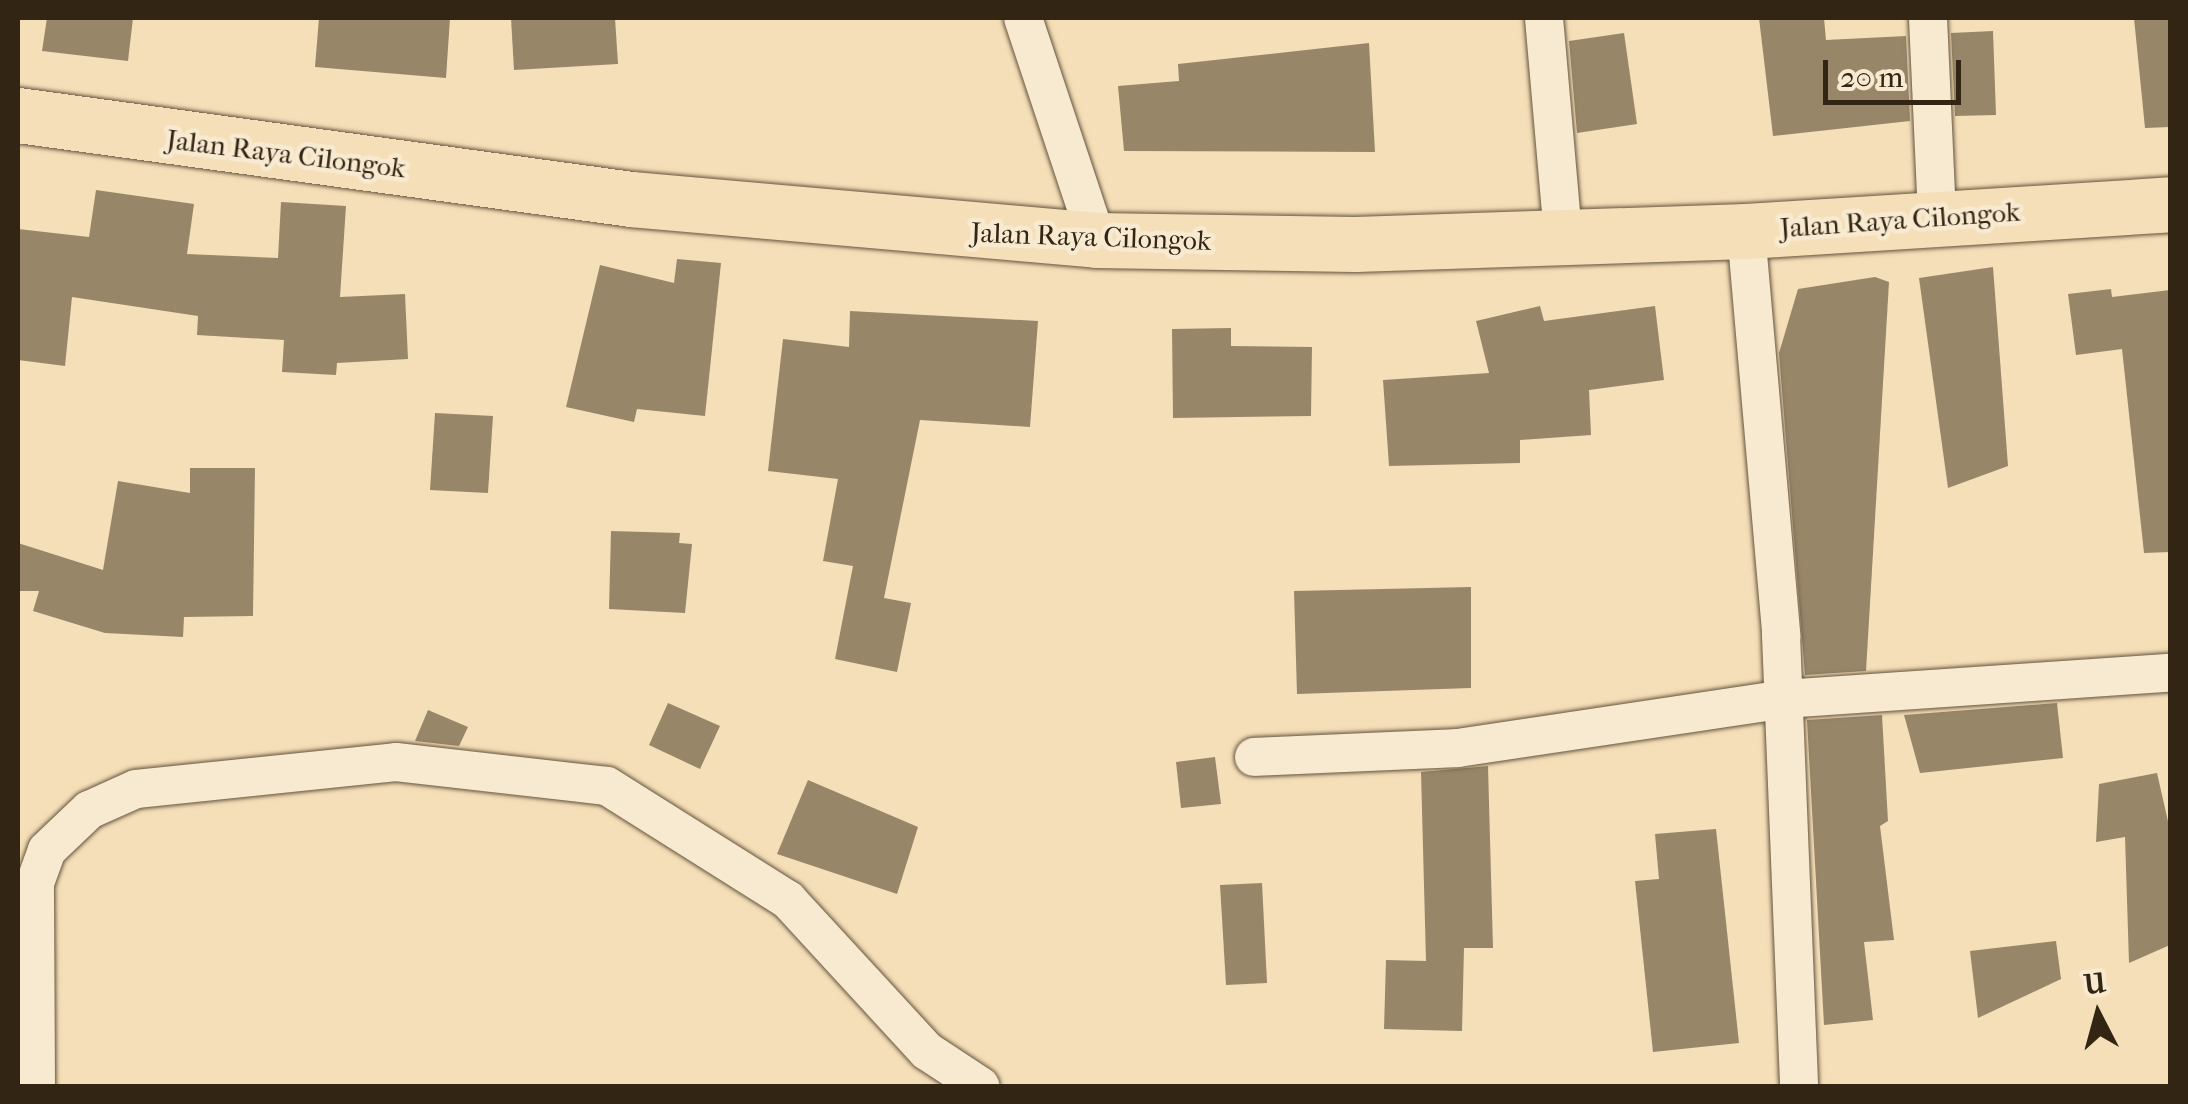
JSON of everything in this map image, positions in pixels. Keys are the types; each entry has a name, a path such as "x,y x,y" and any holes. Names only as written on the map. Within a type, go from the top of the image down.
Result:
{"highway":[{"name":"Jalan Raya Cilongok","path":"18,115 706,208 1097,240 1746,231 2170,204"}],"street":[{"path":"1023,18 1097,240"},
{"path":"1544,18 1563,235"},
{"path":"1928,18 1937,218"},
{"path":"1746,231 1784,699 1799,1086"},
{"path":"1254,757 1458,748 1784,699 2170,673"},
{"path":"36,1086 35,883 46,850 89,810 136,789 396,762 607,786 788,900 927,1051 980,1086"}],"building":[{"path":"47,18 133,18 128,61 42,51"},
{"path":"319,18 450,18 446,78 315,67"},
{"path":"511,18 615,18 618,64 514,70"},
{"path":"1759,18 1824,18 1826,40 1906,36 1910,121 1773,136"},
{"path":"2134,18 2170,18 2170,127 2145,128"},
{"path":"1993,31 1996,115 1955,116 1951,33"},
{"path":"1624,33 1637,124 1577,133 1569,41"},
{"path":"1369,43 1375,152 1124,151 1118,86 1179,81 1178,64"},
{"path":"96,190 194,204 187,254 278,258 281,202 346,206 340,297 405,294 408,359 337,363 336,375 282,372 284,340 197,335 198,316 72,297 65,366 18,360 18,229 89,237"},
{"path":"677,259 721,263 705,416 637,409 634,422 566,407 600,265 674,283"},
{"path":"1993,267 2008,466 1948,488 1919,278"},
{"path":"1875,277 1889,282 1866,671 1805,675 1779,353 1798,289"},
{"path":"2111,289 2112,297 2170,290 2170,552 2144,553 2122,349 2076,355 2068,294"},
{"path":"1540,306 1544,321 1655,306 1664,380 1589,390 1591,435 1520,440 1520,463 1389,466 1383,380 1489,373 1476,321"},
{"path":"850,311 1038,321 1030,427 920,420 884,598 911,603 897,672 835,659 853,566 823,561 838,479 768,471 783,339 849,347"},
{"path":"1231,328 1231,346 1312,347 1311,416 1173,418 1172,329"},
{"path":"435,413 493,416 488,493 430,490"},
{"path":"190,468 255,468 253,616 184,617 183,637 105,633 33,611 39,591 18,591 18,543 103,570 118,481 190,493"},
{"path":"611,531 680,533 679,543 692,544 685,613 609,609"},
{"path":"1471,587 1471,688 1297,694 1294,591"},
{"path":"668,703 720,726 700,769 649,745"},
{"path":"2057,703 2063,758 1920,773 1904,715"},
{"path":"428,710 468,727 459,746 415,741"},
{"path":"1882,715 1888,821 1880,826 1894,940 1864,942 1873,1020 1824,1025 1807,720"},
{"path":"1215,757 1221,804 1181,808 1176,762"},
{"path":"1488,766 1493,948 1464,948 1462,1031 1384,1029 1386,960 1426,961 1421,772"},
{"path":"2157,773 2170,830 2170,945 2129,963 2125,837 2096,842 2099,784"},
{"path":"808,780 918,827 897,894 777,854"},
{"path":"1716,829 1739,1043 1653,1052 1635,881 1659,879 1655,834"},
{"path":"1262,883 1267,983 1226,985 1220,885"},
{"path":"2056,941 2061,979 1978,1018 1970,951"}]}
